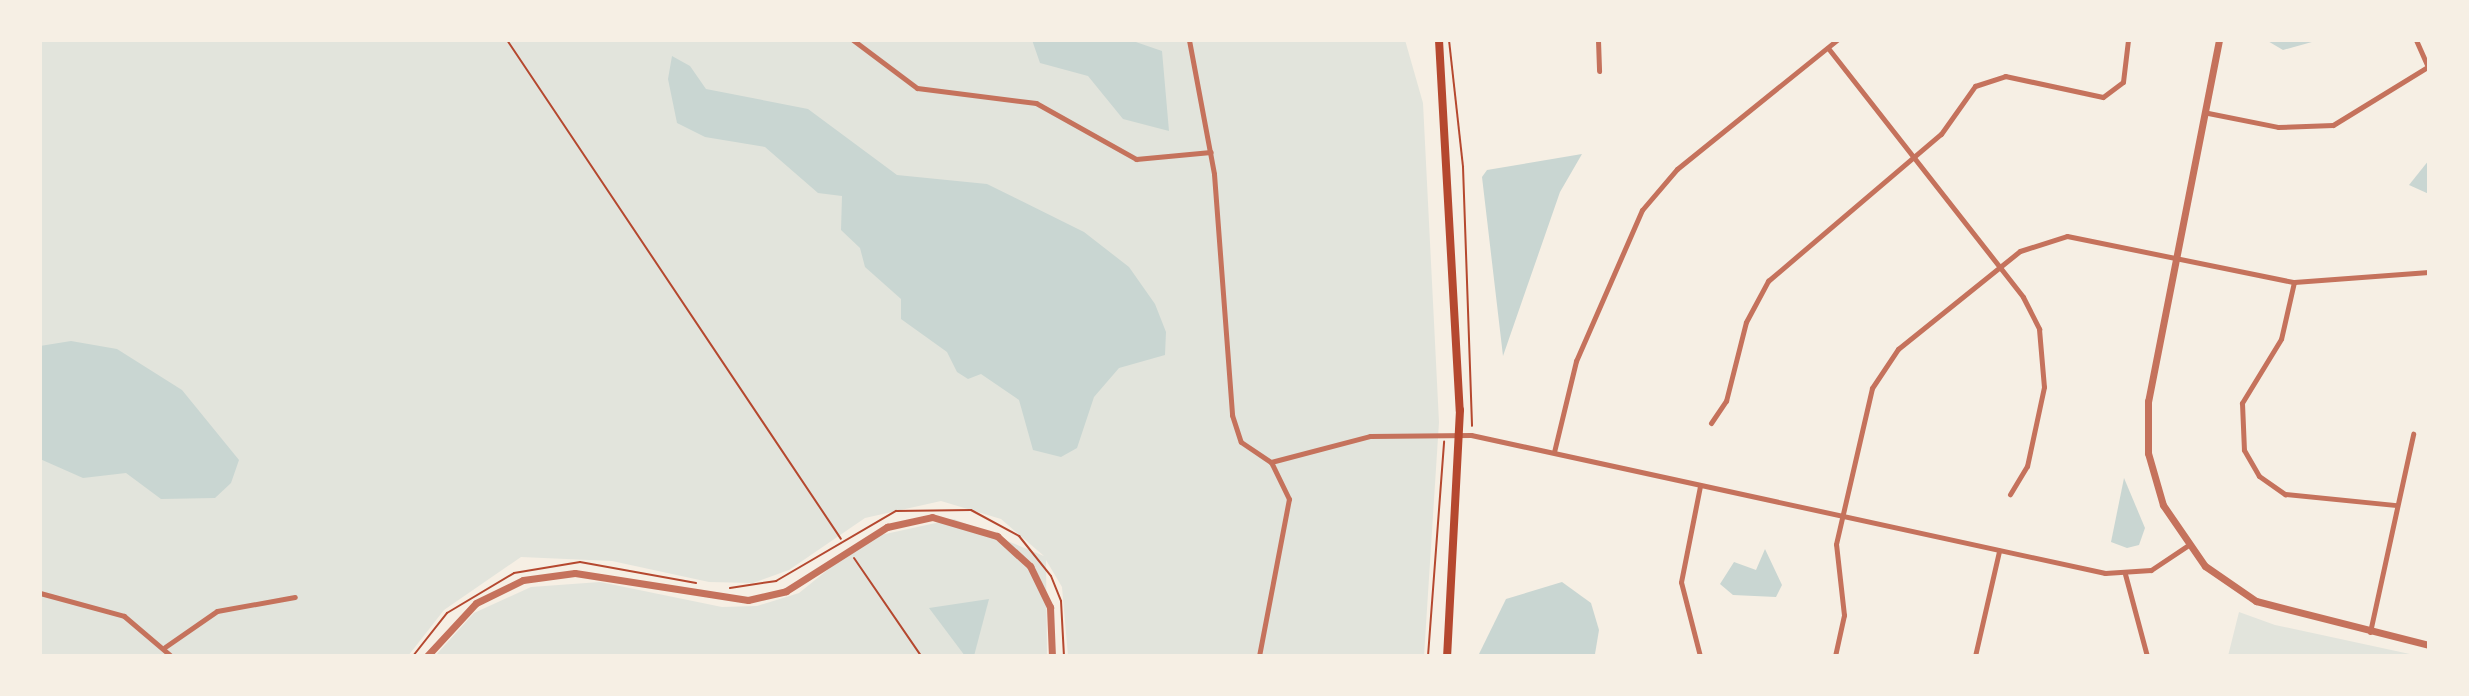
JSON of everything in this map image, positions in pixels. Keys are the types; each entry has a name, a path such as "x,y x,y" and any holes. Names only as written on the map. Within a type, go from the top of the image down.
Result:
{"main road":[{"path":"1439,40 1460,438 1447,656"}],"street":[{"path":"853,40 917,88 1036,103 1136,159 1211,152"},
{"path":"1189,40 1211,152 1232,415 1241,442 1271,462 1289,499 1259,656"},
{"path":"1598,40 1599,71"},
{"path":"1554,452 1576,361 1642,210 1677,169 1837,40"},
{"path":"1711,423 1726,401 1746,322 1768,281 1911,159 1984,79 2005,76 2091,97 2115,92 2128,40"},
{"path":"2219,40 2208,113 2146,427 2163,505 2187,546 2256,601 2429,645"},
{"path":"2208,113 2320,127 2359,113 2429,66 2416,40"},
{"path":"1828,48 2031,311 2046,369 2027,466 2010,494"},
{"path":"1835,656 1844,615 1835,556 1880,373 1898,349 1999,267 2034,243 2067,236 2178,256 2294,282 2429,272"},
{"path":"2294,282 2281,339 2242,403 2239,433 2250,464 2272,487 2300,499 2396,505"},
{"path":"2370,632 2413,434"},
{"path":"1271,462 1370,436 1444,440 1471,435 1999,551 2125,574 2151,570 2187,546"},
{"path":"1700,485 1681,582 1700,656"},
{"path":"427,656 476,603 523,580 575,573 748,600 786,591 887,527 932,517 997,536 1042,586 1052,656"},
{"path":"1975,656 1999,551"},
{"path":"2125,574 2147,656"},
{"path":"40,593 124,616 165,647 171,656"},
{"path":"165,647 217,611 295,597"}],"path":[{"path":"507,40 921,656"},
{"path":"1449,40 1475,373 1471,435"},
{"path":"1428,656 1444,440"},
{"path":"719,588 776,581 841,540 921,506 971,510 997,522 1051,576 1066,632 1064,656"},
{"path":"413,656 447,613 514,573 580,562 704,584"}],"shaded area":[{"path":"40,40 1405,40 1423,103 1439,422 1424,656 1068,656 1062,587 1046,560 1047,656 435,656 474,613 531,587 600,582 722,607 757,606 799,593 867,538 954,519 1044,556 1001,519 941,501 865,518 789,570 753,583 709,582 612,561 521,557 444,610 408,656 40,656"},
{"path":"1032,40 1130,40 1162,51 1169,131 1123,119 1088,76 1040,63"},
{"path":"2266,40 2319,40 2283,50"},
{"path":"672,56 690,66 706,89 808,109 897,175 987,184 1084,232 1129,267 1155,304 1166,332 1165,355 1119,368 1094,397 1077,448 1061,457 1033,450 1019,400 981,374 968,379 957,372 947,352 901,319 901,299 865,267 860,248 841,230 842,196 818,193 765,147 705,137 677,123 668,79"},
{"path":"1582,154 1560,192 1503,356 1482,177 1487,170"},
{"path":"2429,160 2429,194 2409,185"},
{"path":"71,341 117,349 182,390 239,460 231,483 215,498 161,499 126,473 83,478 40,459 40,346"},
{"path":"2124,478 2145,528 2139,545 2127,548 2111,542"},
{"path":"1765,549 1782,585 1776,597 1733,595 1720,584 1734,562 1756,570"},
{"path":"1562,582 1591,603 1599,630 1595,654 1478,656 1506,599"},
{"path":"989,599 974,656 965,656 929,608"},
{"path":"2239,612 2275,625 2419,656 2228,656"}]}
